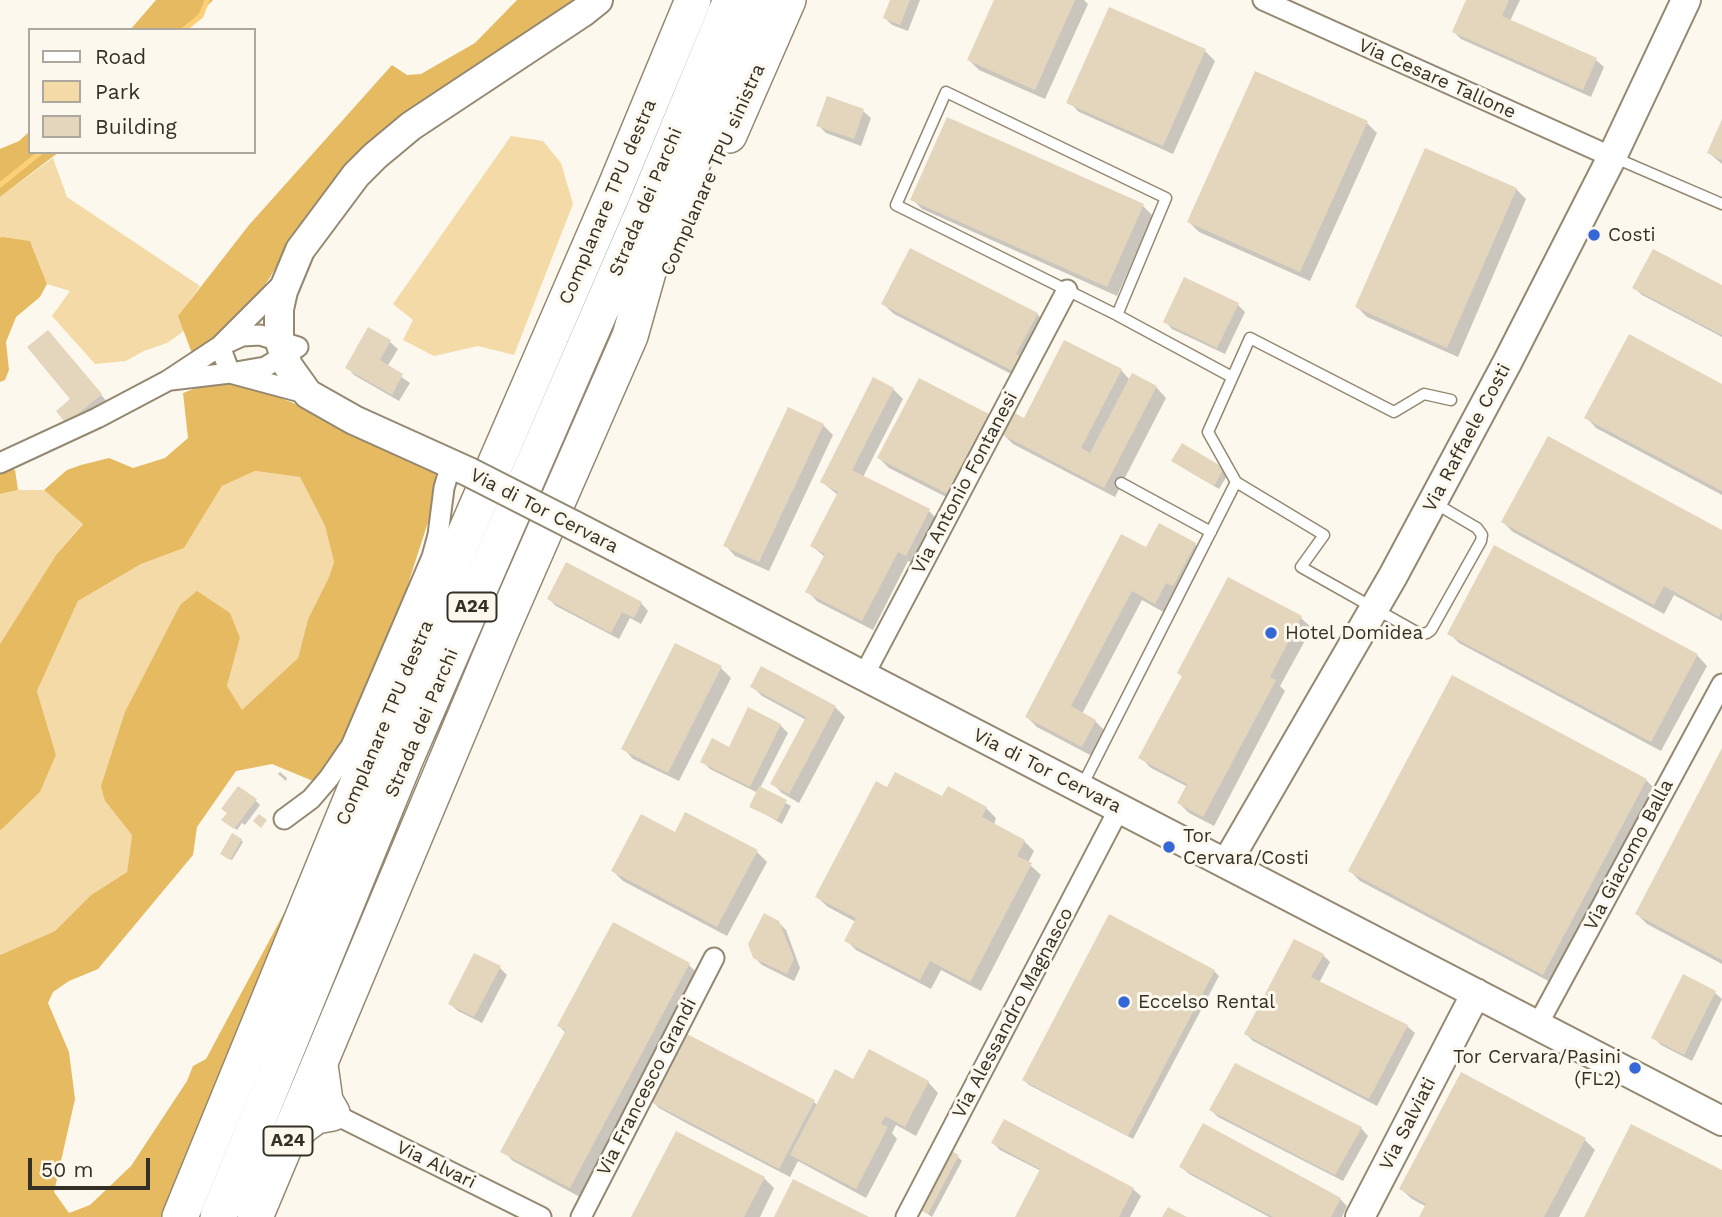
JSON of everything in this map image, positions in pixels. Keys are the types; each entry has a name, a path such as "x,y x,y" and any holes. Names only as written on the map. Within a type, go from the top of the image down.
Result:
{"highway":[{"name":"Complanare TPU destra","path":"180,1217 373,746 615,188 693,0"},
{"name":"Strada dei Parchi","path":"219,1217 405,760 642,214 731,0"},
{"name":"Strada dei Parchi","path":"255,1217 501,631 630,336 648,272 759,0"},
{"name":"Complanare TPU sinistra","path":"630,336 666,280 788,0"},
{"path":"287,1145 302,1126 316,1115 332,1113 325,1101 320,1065"}],"street":[{"name":"Via di Tor Cervara","path":"598,0 396,138 356,175 300,250 287,279 279,309 287,347 308,394 332,409 460,468 573,525 1722,1121"},
{"name":"Via Cesare Tallone","path":"1263,0 1612,157"},
{"name":"Via Raffaele Costi","path":"1226,864 1374,609 1508,362 1612,157 1686,0"},
{"name":"Via di Tor Cervara","path":"287,347 295,326 298,286 306,254 318,226"},
{"path":"220,346 287,279"},
{"name":"Via Antonio Fontanesi","path":"864,676 1067,290"},
{"path":"0,463 97,418 167,381 220,346 242,336 260,335 287,347 265,367 167,381"},
{"path":"220,346 230,373"},
{"name":"Via di Tor Cervara","path":"287,347 326,388 370,426"},
{"path":"230,373 308,394"},
{"path":"284,819 311,799 351,746 432,557 438,535 444,488 460,468"},
{"name":"Via Giacomo Balla","path":"1537,1026 1722,684"},
{"name":"Via Alessandro Magnasco","path":"906,1217 1119,809"},
{"name":"Via Francesco Grandi","path":"581,1217 714,958"},
{"name":"Via Salviati","path":"1360,1217 1476,993"},
{"name":"Via Alvari","path":"332,1113 541,1217"}],"lane":[{"path":"1117,315 1166,198 946,92 896,205 1117,315 1232,377"},
{"path":"1612,157 1722,204"},
{"path":"1433,502 1477,528 1482,535 1431,630 1420,634 1301,567 1324,536 1236,482 1209,432 1250,338 1394,412 1424,394 1451,400"},
{"path":"1080,790 1236,482"},
{"path":"1121,483 1211,532"}],"green space":[{"path":"511,136 543,141 561,163 573,204 514,355 478,346 434,356 403,340 413,320 393,304"},
{"path":"53,158 67,197 200,286 179,316 184,331 167,343 126,361 95,364 52,316 70,291 47,284 30,241 0,238 0,197"},
{"path":"255,471 300,477 325,526 334,562 308,619 298,658 242,711 227,686 240,638 180,605 155,658 105,801 132,835 127,872 91,895 55,931 0,955 0,831 40,792 56,755 37,691 78,601 141,564 184,548 222,486"},
{"path":"18,490 44,490 83,523 56,555 0,644 0,494"}],"shaded area":[{"path":"156,0 213,0 185,28 132,28"},
{"path":"517,0 582,0 356,155 306,216 269,279 243,314 193,356 178,316 249,225 392,65 407,75 421,74 475,43"},
{"path":"28,133 28,154 56,154 0,197 0,149 19,141"},
{"path":"0,238 30,241 47,284 40,297 16,317 6,342 9,370 5,380 0,382"},
{"path":"207,384 245,384 321,414 436,472 431,513 397,618 343,746 313,781 272,764 236,771 197,827 193,855 98,969 69,981 53,992 48,1003 69,1052 75,1099 54,1192 69,1213 90,1205 131,1166 187,1081 193,1066 206,1059 284,913 287,914 161,1217 0,1217 0,955 55,931 91,895 127,872 132,835 105,801 101,786 125,712 180,605 197,591 230,613 240,638 227,686 242,710 298,658 308,619 334,562 325,526 300,477 255,471 222,486 184,548 141,564 78,601 37,691 56,755 40,792 0,831 0,644 56,555 83,524 44,490 67,470 81,465 109,458 133,468 165,458 188,438 183,393"},
{"path":"3,466 15,470 18,490 0,494 0,468"}],"building":[{"path":"890,0 910,0 900,25 883,18"},
{"path":"994,0 1075,0 1035,90 967,60"},
{"path":"1466,0 1509,0 1502,16 1597,58 1583,90 1452,32"},
{"path":"1109,7 1206,49 1163,146 1066,103"},
{"path":"1255,71 1368,121 1300,272 1187,222"},
{"path":"827,96 864,109 854,139 816,126"},
{"path":"947,117 1144,204 1107,287 910,200"},
{"path":"1722,119 1722,160 1707,153"},
{"path":"1425,148 1517,188 1447,348 1355,307"},
{"path":"910,248 1038,313 1016,354 1020,356 1013,371 881,304"},
{"path":"1653,249 1722,285 1722,335 1632,288"},
{"path":"1184,277 1239,303 1217,348 1163,322"},
{"path":"368,327 391,340 380,360 403,374 392,395 345,368"},
{"path":"48,330 102,394 66,424 56,411 70,399 27,347"},
{"path":"1629,334 1722,384 1722,491 1584,418"},
{"path":"1064,340 1122,369 1081,448 1090,453 1132,373 1157,386 1104,488 1001,434 1013,412 1024,418"},
{"path":"873,377 894,388 852,470 930,509 906,556 898,552 862,621 805,592 825,554 810,546 838,492 820,482"},
{"path":"919,378 989,414 948,494 877,458"},
{"path":"788,407 824,424 759,562 723,546"},
{"path":"1548,436 1722,530 1722,612 1719,617 1664,586 1654,605 1501,522"},
{"path":"1182,443 1224,468 1214,486 1171,461"},
{"path":"1159,523 1196,543 1173,586 1166,583 1155,604 1132,591 1071,706 1096,720 1082,747 1025,717 1121,534 1146,547"},
{"path":"1494,545 1698,654 1651,742 1447,634"},
{"path":"566,562 642,602 634,618 622,612 611,633 547,599"},
{"path":"1228,577 1302,616 1270,677 1276,680 1203,817 1177,803 1187,784 1138,758 1182,676 1177,673"},
{"path":"675,643 722,666 668,773 621,749"},
{"path":"761,666 836,706 789,794 770,784 806,717 750,687"},
{"path":"1452,675 1647,779 1543,975 1348,871"},
{"path":"748,707 781,724 750,787 700,762 712,738 729,747"},
{"path":"1722,748 1722,960 1635,914"},
{"path":"895,772 942,796 948,786 987,807 982,817 1025,840 1017,856 1032,863 970,982 930,961 920,980 844,941 856,918 815,897 876,781 887,787"},
{"path":"238,786 257,799 234,829 221,820 227,813 221,809"},
{"path":"759,786 787,800 777,820 749,807"},
{"path":"685,812 758,850 717,927 611,871 641,814 675,832"},
{"path":"259,814 267,820 261,828 253,821"},
{"path":"232,833 242,839 230,860 220,854"},
{"path":"764,913 779,921 794,959 787,974 753,958 748,944"},
{"path":"1109,914 1215,970 1128,1136 1022,1080"},
{"path":"613,922 690,963 570,1188 500,1152 566,1030 557,1026"},
{"path":"1294,939 1324,954 1311,977 1408,1025 1369,1099 1244,1034"},
{"path":"474,953 501,966 474,1017 448,1004"},
{"path":"1683,974 1716,991 1684,1055 1651,1038"},
{"path":"685,1033 815,1100 779,1169 649,1101"},
{"path":"869,1049 929,1081 905,1127 885,1116 881,1124 888,1127 856,1189 790,1155 835,1069 853,1079"},
{"path":"1235,1063 1362,1127 1335,1175 1209,1110"},
{"path":"1461,1072 1586,1138 1544,1217 1419,1217 1426,1204 1399,1189"},
{"path":"1004,1119 1134,1188 1119,1217 1015,1217 1040,1169 991,1143"},
{"path":"1203,1123 1341,1198 1331,1217 1273,1217 1179,1167"},
{"path":"1631,1124 1722,1170 1722,1217 1584,1217"},
{"path":"676,1131 765,1177 744,1217 631,1217"},
{"path":"951,1151 959,1155 928,1214 920,1210"},
{"path":"793,1179 869,1217 774,1217"},
{"path":"1168,1207 1187,1217 1162,1217"}],"waterway":[{"path":"186,28 201,16 207,0"},
{"path":"0,185 39,154"}],"place":[{"name":"Costi","path":"1594,235"},
{"name":"Hotel Domidea","path":"1271,633"},
{"name":"Tor Cervara/Costi","path":"1169,847"},
{"name":"Eccelso Rental","path":"1124,1002"},
{"name":"Tor Cervara/Pasini (FL2)","path":"1635,1068"}]}
